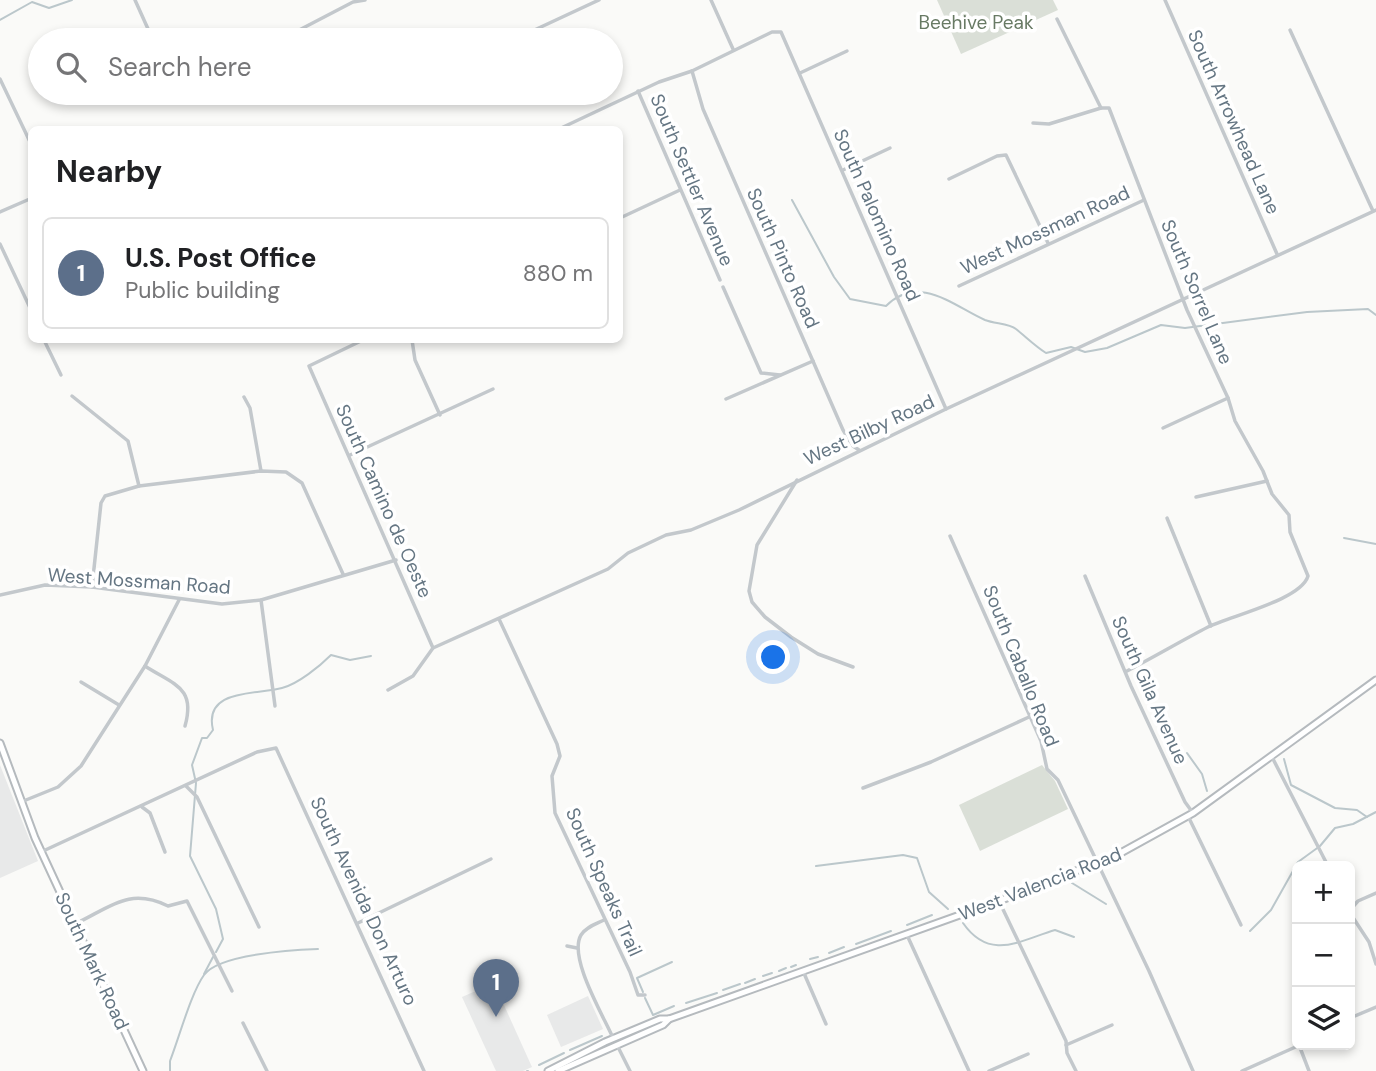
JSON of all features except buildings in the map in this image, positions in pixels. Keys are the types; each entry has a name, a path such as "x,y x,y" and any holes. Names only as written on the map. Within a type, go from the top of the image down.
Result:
{"main road":[{"name":"West Valencia Road","path":"548,1071 615,1041 663,1025 669,1019 1096,864 1190,814 1376,680"},
{"name":"South Mark Road","path":"0,743 41,852 143,1071"},
{"name":"West Valencia Road","path":"558,1071 615,1041"}],"street":[{"path":"135,0 148,28"},
{"path":"303,28 353,2 365,0"},
{"path":"539,28 599,0"},
{"path":"623,98 692,71 733,49 711,0"},
{"name":"South Arrowhead Lane","path":"1165,0 1277,254"},
{"name":"South Sorrel Lane","path":"1057,19 1101,108 1109,108 1184,298 1228,398 1235,422 1275,500 1289,515 1290,532 1307,572 1308,580 1299,588 1260,608 1211,626"},
{"path":"1290,30 1375,210"},
{"name":"South Palomino Road","path":"733,49 772,32 781,33 946,409"},
{"path":"800,73 847,51"},
{"name":"South Pinto Road","path":"692,71 703,109 813,361 847,438 859,450"},
{"path":"0,79 28,138"},
{"name":"South Settler Avenue","path":"638,91 720,280"},
{"path":"562,126 608,105"},
{"path":"1033,122 1049,124 1101,108"},
{"path":"842,170 890,148"},
{"path":"949,178 997,156 1006,156 1048,243"},
{"path":"623,217 680,190"},
{"path":"0,212 28,200"},
{"name":"West Mossman Road","path":"959,286 1144,200"},
{"name":"West Bilby Road","path":"388,690 412,676 433,648 608,569 623,555 666,535 707,524 797,479 1375,210"},
{"path":"0,244 28,304"},
{"name":"South Settler Avenue","path":"723,287 761,373 780,375"},
{"path":"45,343 61,376"},
{"name":"South Camino de Oeste","path":"357,343 309,366 433,648"},
{"path":"412,343 415,360 440,415"},
{"path":"726,399 813,361"},
{"path":"350,455 493,389"},
{"path":"72,396 128,441 139,486"},
{"path":"244,397 250,408 261,471"},
{"path":"1163,428 1228,398"},
{"path":"92,587 101,503 105,496 113,491 139,486 261,471 286,472 302,483 343,574"},
{"path":"797,479 757,545 749,591 752,602 765,617 791,637 818,654 853,667"},
{"path":"1196,497 1267,481"},
{"path":"1127,671 1211,626 1167,518"},
{"name":"South Caballo Road","path":"950,536 1041,741 1047,769 1058,780 1149,971 1193,1071"},
{"name":"West Mossman Road","path":"0,596 46,585 92,587 222,604 261,600 396,560"},
{"name":"South Gila Avenue","path":"1084,577 1241,925"},
{"path":"20,802 58,787 81,766 145,666 179,600"},
{"path":"261,600 275,706"},
{"path":"984,610 992,606"},
{"name":"South Speaks Trail","path":"499,619 557,744 560,756 552,776 555,813 605,919 634,989 639,995 645,995"},
{"path":"145,666 186,694 191,705 185,726"},
{"path":"81,682 119,705"},
{"path":"863,788 931,762 1030,717"},
{"name":"South Avenida Don Arturo","path":"184,785 273,747 281,754 424,1071"},
{"path":"1272,757 1325,861"},
{"path":"41,852 184,785 190,787 259,927"},
{"path":"140,806 149,813 165,852"},
{"path":"358,923 491,859"},
{"path":"1355,905 1376,892"},
{"path":"75,924 135,896 149,897 168,906 187,901 232,991"},
{"path":"999,901 1076,1071"},
{"path":"605,919 585,930 579,939 578,959 630,1071"},
{"path":"1355,919 1369,942 1376,964"},
{"path":"906,935 969,1071"},
{"path":"573,937 579,939"},
{"path":"566,946 577,948"},
{"path":"803,971 827,1024"},
{"path":"1355,1016 1376,1007"},
{"path":"243,1023 267,1071"},
{"path":"1066,1045 1112,1025"},
{"path":"1242,1071 1292,1048"},
{"path":"1301,1050 1309,1071"},
{"path":"989,1071 1028,1054"}],"shaded area":[{"path":"0,765 38,861 0,878"},
{"path":"494,983 532,1067 523,1071 496,1071 462,997"},
{"path":"588,996 603,1029 561,1047 547,1015"}],"green space":[{"name":"Beehive Peak","path":"937,0 1053,0 1058,10 961,54"},
{"path":"1042,765 1055,781 1068,809 980,851 959,805"}],"waterway":[{"path":"0,20 32,2 49,8 72,0"},
{"path":"792,200 834,277 850,299 886,306 911,292 924,292 949,301 985,320 1013,327 1046,353 1071,347 1085,352 1107,348 1161,325 1185,328 1307,312 1368,309 1376,315"},
{"path":"1344,538 1376,544"},
{"path":"216,952 223,939 216,909 190,856 196,783 192,765 202,738 207,738 213,730 212,716 216,707 234,696 282,688 295,683 331,655 350,660 371,656"},
{"path":"1187,753 1202,774 1207,791"},
{"path":"1284,759 1291,785 1335,808 1357,810 1367,817"},
{"path":"1250,931 1271,910 1298,862 1320,846 1335,828 1353,824 1376,812"},
{"path":"816,866 903,855 917,858 929,892 948,909"},
{"path":"1072,883 1106,904"},
{"path":"907,925 932,915"},
{"path":"963,923 973,935 995,945 1006,945 1055,930 1074,937"},
{"path":"856,944 891,931"},
{"path":"829,953 844,947"},
{"path":"170,1071 170,1061 194,993 204,975 212,968 257,954 318,949"},
{"path":"204,974 213,957"},
{"path":"810,959 818,957"},
{"path":"643,992 637,978 672,962"},
{"path":"791,967 796,965"},
{"path":"779,971 786,968"},
{"path":"763,976 772,973"},
{"path":"745,983 755,979"},
{"path":"723,990 740,984"},
{"path":"686,1003 717,993"},
{"path":"645,998 653,1015 674,1006"},
{"path":"570,1050 602,1036"},
{"path":"539,1065 564,1053"}],"place":[{"name":"U.S. Post Office","path":"496,1017"}]}
